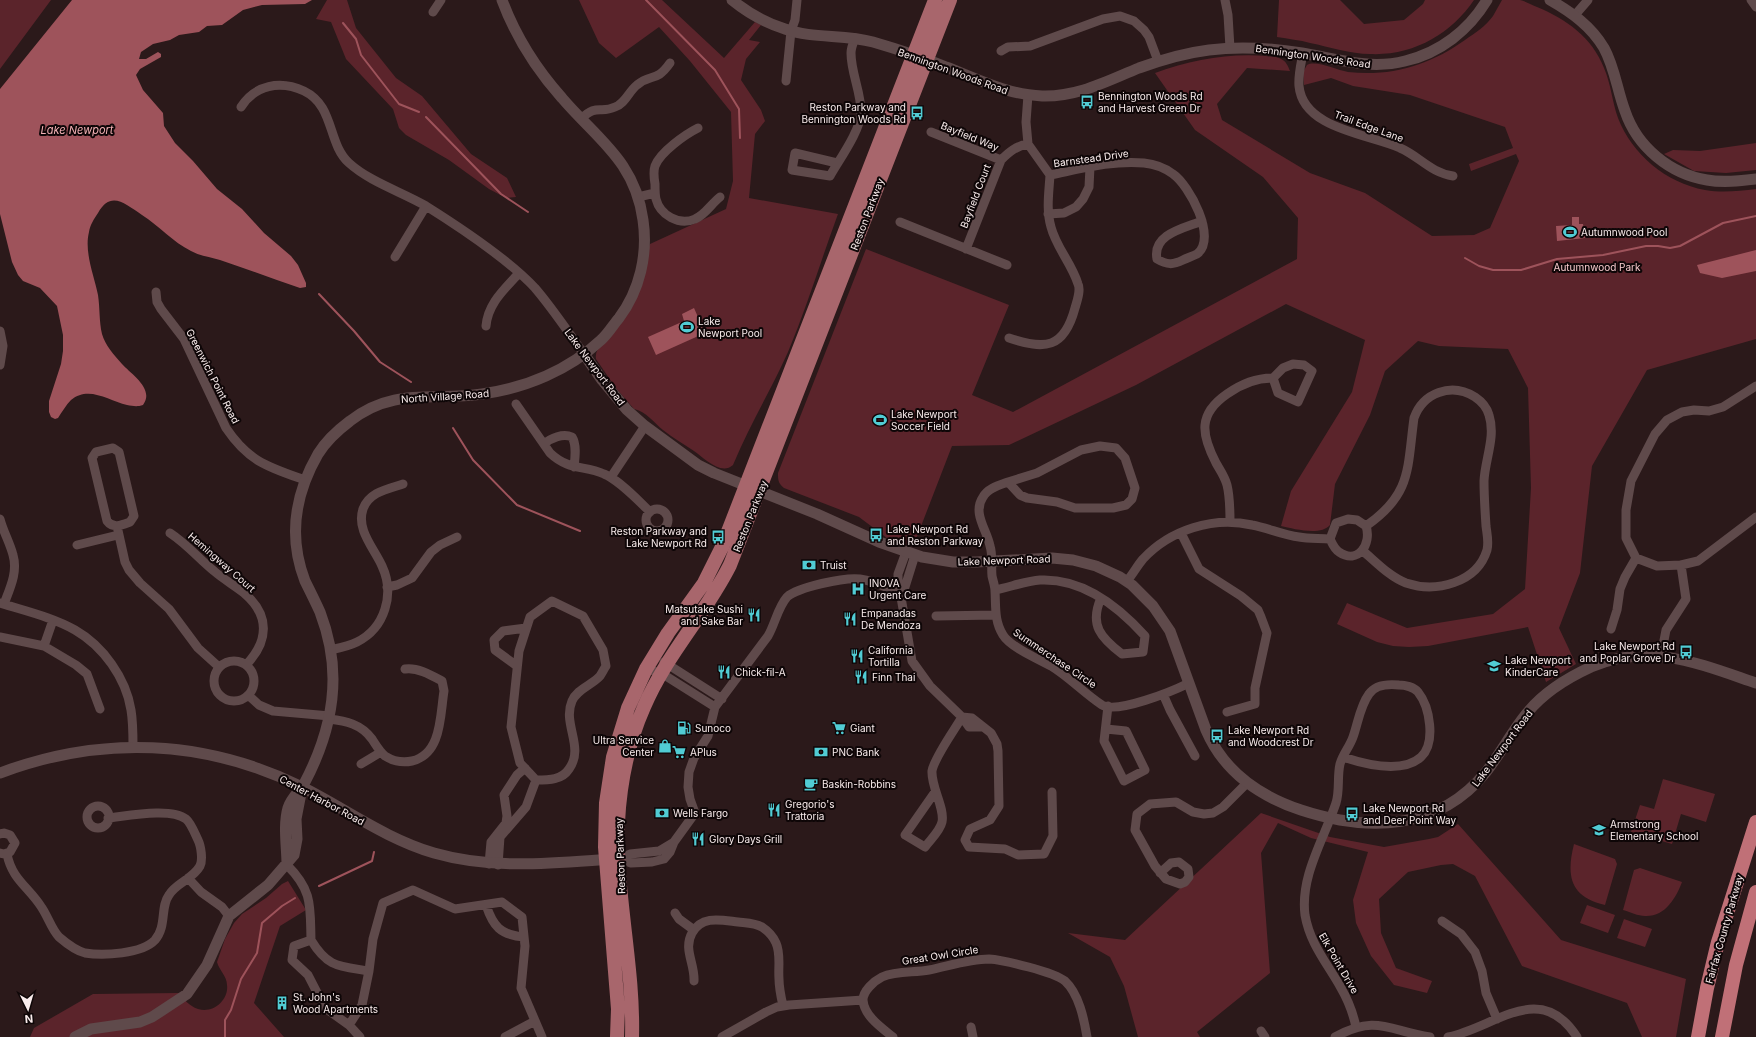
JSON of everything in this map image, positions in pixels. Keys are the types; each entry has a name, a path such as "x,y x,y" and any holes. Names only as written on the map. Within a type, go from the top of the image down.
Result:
{"highway":[{"name":"Fairfax County Parkway","path":"1698,1037 1707,988 1718,942 1756,822"},
{"name":"Fairfax County Parkway","path":"1722,1037 1736,965 1756,892"}],"main road":[{"name":"Reston Parkway","path":"617,1037 618,1009 612,859 627,760 644,707 663,668 721,584 730,565 760,490 920,58 935,0"},
{"name":"Reston Parkway","path":"632,1037 630,983 612,859 606,803 613,757 628,708 649,664 704,583 722,547 920,58 950,0"}],"street":[{"path":"433,12 442,0"},
{"name":"North Village Road","path":"228,916 259,894 287,865 294,855 296,848 296,819 302,787 318,754 329,718 333,681 330,650 321,616 306,581 297,550 295,533 296,510 305,480 319,452 341,427 366,410 396,399 479,395 518,387 552,374 584,354 607,334 624,312 638,283 643,259 645,236 643,218 638,198 628,174 616,154 558,94 531,57 517,33 502,0"},
{"name":"Bennington Woods Road","path":"732,0 766,22 791,31 855,38 873,42 994,86 1028,95 1060,95 1080,92 1158,62 1185,54 1230,48 1253,47 1303,53 1363,64 1391,64 1406,61 1433,51 1458,35 1469,25 1488,0"},
{"path":"786,81 791,31 795,20 797,0"},
{"path":"1225,0 1228,15 1230,48"},
{"path":"1550,0 1575,15 1588,27 1604,48 1610,61 1625,112 1631,125 1646,148 1656,157 1680,172 1707,180 1734,181 1756,179"},
{"path":"1575,15 1588,0"},
{"path":"1751,0 1756,7"},
{"path":"1001,51 1008,47 1030,46 1103,19 1120,16 1134,21 1144,30 1149,37 1158,62"},
{"path":"837,163 857,129 861,113 860,98 851,52 855,38"},
{"name":"Trail Edge Lane","path":"1303,53 1299,77 1299,88 1307,105 1317,116 1329,124 1400,148 1414,155 1437,172 1453,176"},
{"path":"581,119 597,108 610,109 619,105 638,84 660,76 670,63"},
{"name":"Lake Newport Road","path":"240,107 251,94 264,87 282,85 304,91 318,101 324,109 331,124 335,142 345,159 360,172 404,193 426,206 499,257 519,273 551,309 619,401 645,426 704,468 911,554 953,562 1052,558 1073,560 1102,569 1127,581 1153,606 1162,619 1176,645 1212,743 1227,765 1247,784 1269,797 1289,806 1352,822 1384,824 1418,818 1446,807 1476,784 1528,713 1550,690 1592,667 1607,662 1629,658 1661,656 1692,661 1756,683"},
{"path":"1009,338 1027,344 1041,346 1051,343 1063,335 1072,320 1079,286 1051,228 1048,214 1050,175 1028,144 1026,122 1028,95"},
{"path":"698,128 684,135 659,159 654,172 656,199 662,212 680,221 695,219 720,197"},
{"name":"Bayfield Way","path":"931,132 1001,160"},
{"name":"Bayfield Court","path":"966,249 1001,160 1020,145 1028,144"},
{"name":"Barnstead Drive","path":"1050,175 1120,163 1145,163 1160,167 1174,174 1194,199 1202,221 1205,238 1198,253 1178,262 1165,264 1157,259 1156,252 1159,243 1164,237 1202,221"},
{"path":"1048,214 1064,213 1076,207 1083,199 1089,187 1090,167"},
{"path":"638,198 655,193"},
{"path":"395,257 426,206"},
{"path":"900,222 1007,265"},
{"path":"486,326 487,318 493,303 519,273"},
{"name":"Greenwich Point Road","path":"156,292 157,302 184,340 226,428 233,439 261,464 305,480"},
{"path":"0,331 3,346 0,366"},
{"path":"1230,522 1230,499 1227,483 1213,458 1204,436 1207,415 1217,402 1229,392 1247,382 1262,378 1273,378 1283,368 1293,364 1304,365 1312,371 1298,402 1278,393 1273,378"},
{"path":"1756,386 1723,407 1709,412 1694,410 1682,412 1667,420 1655,434 1631,481 1626,510 1626,538 1636,558 1657,566 1681,565 1698,562 1756,517"},
{"path":"1363,551 1391,575 1406,583 1424,586 1458,582 1470,576 1481,564 1487,550 1488,537 1484,467 1491,441 1491,424 1489,414 1484,405 1478,399 1455,389 1445,390 1425,400 1417,410 1414,418 1406,477 1400,493 1382,515 1366,526"},
{"path":"516,404 556,459 574,467 600,472 611,477 650,512"},
{"path":"611,477 645,426"},
{"path":"544,444 553,438 560,436 572,437 574,440 574,467"},
{"name":"Summerchase Circle","path":"1008,482 1020,495 1026,498 1057,502 1075,508 1113,508 1126,505 1132,499 1135,488 1125,458 1116,448 1100,446 1081,450 1037,473 1008,482 993,488 982,497 979,510 980,522 988,537 991,547 996,615 1003,636 1018,648 1052,667 1104,706 1108,706"},
{"path":"77,544 118,530 130,522 134,516 119,452 115,448 94,453 92,460 107,521 118,530 125,562 133,577 169,609 198,648 218,667"},
{"path":"330,650 355,643 372,632 386,607 387,587 382,566 363,530 361,516 365,506 374,495 403,484"},
{"path":"0,519 15,564 12,584 2,604 53,620 74,629 85,636 106,656 125,688 131,710 133,746"},
{"path":"1343,520 1356,520 1366,526 1368,538 1367,545 1363,551 1356,554 1347,555 1338,552 1330,539 1336,523 1343,520"},
{"path":"1127,581 1143,559 1165,541 1196,526 1209,523 1230,522 1252,524 1300,538 1330,539"},
{"name":"Hemingway Court","path":"170,533 186,544 215,572 245,594 260,612 263,625 263,638 257,653 246,665"},
{"path":"1181,533 1199,570 1241,596 1258,610 1267,633 1255,688 1255,704 1228,712"},
{"path":"387,587 397,585 412,578 431,552 440,545 457,537"},
{"path":"911,554 898,574 912,661 930,686 962,717 969,726 981,726 991,733 997,744 999,806 990,820 970,829 965,840 969,847 1005,849 1018,855 1044,854 1053,836 1052,792"},
{"path":"1611,629 1617,610 1620,589 1636,558"},
{"path":"1661,656 1666,630 1686,599 1681,565"},
{"path":"612,859 630,854 659,851 674,842 695,813 689,795 689,772 694,758 710,732 715,707 768,636 785,600 797,590 833,582 858,579 900,593"},
{"path":"995,590 1039,580 1055,580 1078,586 1102,598 1134,624 1145,636 1142,652 1122,654 1111,646 1101,633 1096,622 1096,610 1102,598"},
{"path":"552,601 583,616 603,650 606,666 600,676 583,688 573,699 569,710 569,722 575,741 576,752 574,763 565,775 552,780 536,780 520,763 511,727 517,666 519,651 530,617 552,601"},
{"path":"936,616 996,615"},
{"path":"44,646 53,620"},
{"path":"517,666 495,650 494,640 503,631 526,628"},
{"path":"0,637 44,646 76,665 87,674 100,709"},
{"path":"236,660 246,665 252,672 254,678 252,690 248,695 238,701 232,701 220,696 214,685 214,678 218,667 230,661 236,660"},
{"path":"649,664 663,668 722,698"},
{"path":"248,695 259,705 273,711 346,721 362,729 381,752 393,760 400,762 412,761 426,755 431,749 437,736 444,691 442,681 411,668 405,668"},
{"path":"663,668 715,707"},
{"path":"1106,729 1126,731 1145,770 1124,781 1104,741 1108,706 1124,706 1163,694 1189,683"},
{"path":"1398,684 1410,687 1417,691 1423,700 1430,726 1430,739 1427,750 1420,758 1407,764 1378,766 1343,757 1353,738 1360,714 1369,694 1379,686 1398,684"},
{"path":"1163,694 1195,756"},
{"path":"935,792 905,835 925,847 938,831 942,821 942,810 935,792 932,770 962,717"},
{"name":"Center Harbor Road","path":"0,773 36,761 84,751 133,746 177,749 216,757 255,768 302,787 403,842 447,857 494,864 526,865 612,859"},
{"path":"361,764 381,752"},
{"name":"Elk Point Drive","path":"1343,757 1340,765 1339,788 1336,802 1309,873 1304,898 1308,931 1313,944 1349,1002 1356,1027"},
{"path":"494,864 491,842 506,823 507,816 504,795 517,775 525,768"},
{"path":"494,864 500,837 526,807 536,780"},
{"path":"1160,872 1135,830 1137,814 1150,804 1176,802 1193,812 1204,814 1213,812 1223,807 1247,784"},
{"path":"0,834 7,833 14,840 13,850 4,853 12,872 34,895 55,932 69,944 84,953 128,952 144,948 155,940 164,917 166,899 173,887 188,878 200,866 202,856 199,842 186,819 175,814 161,813 108,818"},
{"path":"287,865 299,878 307,892 311,940 320,955 337,966 369,971"},
{"path":"75,1037 91,1029 140,1022 152,1017 187,994 207,965 228,916 222,908 201,892 188,878"},
{"path":"349,1025 362,1005 369,971 373,939 383,903 413,890 455,909 502,902 522,917 525,946 521,988 542,1037"},
{"path":"486,905 497,929 515,936 524,937"},
{"path":"675,913 679,919 694,930"},
{"path":"694,981 693,967 688,947 694,930 703,922 717,919 754,924 767,930 772,936 779,951 779,979 783,1006"},
{"path":"1442,921 1461,934 1475,952 1482,971 1486,993 1497,1019"},
{"path":"311,940 294,946 292,960 308,975 325,1008 349,1025 360,1037"},
{"name":"Great Owl Circle","path":"863,1000 865,992 872,984 880,978 892,974 928,970 977,959 991,960 1037,970 1056,976 1065,982 1075,994 1085,1024 1087,1037"},
{"path":"722,1037 766,1012 783,1006 863,1000 867,1011 877,1025 893,1037"},
{"path":"1448,1037 1468,1032 1522,1009 1542,1010 1560,1018 1568,1024 1577,1037"},
{"path":"505,1037 535,1021"},
{"path":"1335,1037 1356,1027 1375,1024 1386,1025 1430,1037"},
{"path":"971,1027 973,1037"}],"green space":[{"path":"0,0 51,0 0,69"},
{"path":"327,0 347,0 356,28 396,78 422,96 471,154 507,178 516,197 506,198 489,189 449,160 406,135 399,128 393,109 346,59 331,22 316,19"},
{"path":"579,0 662,0 724,58 755,22 761,25 749,40 760,42 746,59 741,80 761,110 765,121 755,134 749,198 838,214 808,301 788,352 733,465 728,468 713,465 667,433 642,412 634,409 615,387 596,359 596,355 597,351 611,335 650,244 726,209 733,181 731,112 690,61 659,27 616,58 599,43"},
{"path":"1279,0 1340,0 1364,24 1404,20 1423,4 1425,0 1474,0 1465,12 1442,33 1416,47 1386,54 1362,54 1277,37"},
{"name":"Autumnwood Park","path":"1502,0 1520,0 1548,12 1568,23 1585,38 1593,47 1604,68 1616,112 1624,131 1641,155 1664,174 1677,181 1711,191 1724,192 1756,189 1756,339 1647,370 1592,466 1580,573 1559,628 1576,664 1546,682 1528,627 1428,646 1409,647 1393,646 1377,642 1337,624 1347,603 1407,628 1493,614 1525,589 1531,488 1528,388 1508,349 1439,346 1418,341 1385,371 1370,415 1335,484 1330,525 1320,530 1307,531 1281,526 1291,491 1352,392 1365,340 1286,304 1136,385 1009,445 952,446 913,547 887,538 859,517 784,488 779,483 778,473 866,249 1009,305 972,395 1013,412 1297,259 1298,218 1263,177 1195,130 1155,73 1182,64 1210,58 1252,55 1279,58 1286,62 1290,71 1247,68 1217,104 1222,120 1310,173 1365,193 1432,236 1474,235 1490,228 1519,161 1516,154 1471,171 1469,164 1513,148 1505,127 1410,95 1353,86 1331,78 1304,85 1303,72 1307,65 1321,64 1348,72 1380,73 1395,71 1424,62 1452,49 1480,29 1493,16"},
{"path":"1756,143 1756,170 1726,173 1694,171 1664,154 1673,150 1700,151"},
{"path":"1663,779 1715,794 1706,822 1681,814 1672,844 1631,832 1640,805 1654,809"},
{"path":"1261,813 1330,837 1384,847 1438,837 1458,824 1561,940 1686,979 1676,1037 1642,1037 1627,1003 1522,966 1475,876 1453,864 1408,872 1379,899 1381,933 1396,968 1432,981 1427,993 1394,985 1371,956 1356,923 1353,900 1368,852 1311,838 1278,823 1261,853 1270,973 1197,1032 1200,1037 1138,1037 1124,986 1110,957 1068,933 1125,940"},
{"path":"1574,844 1615,859 1617,864 1605,905 1584,897 1573,884 1571,866"},
{"path":"1640,868 1682,882 1669,905 1664,910 1652,915 1645,916 1623,910 1634,870"},
{"path":"288,881 306,910 280,926 254,1003 284,1037 30,1037 34,1028 93,994 179,993 195,1008 204,1010 214,1008 223,1001 227,991 226,979 217,962 225,939 234,923 242,914"},
{"path":"1587,905 1615,915 1608,933 1580,923"},
{"path":"1624,919 1652,929 1645,947 1617,938"}],"water":[{"name":"Lake Newport","path":"72,0 312,0 305,4 262,5 243,10 222,25 207,26 199,32 179,35 170,40 153,44 141,52 139,59 146,59 158,52 161,54 161,57 140,69 136,75 143,90 163,113 164,126 175,143 217,189 242,209 264,233 291,256 298,265 306,283 306,287 300,288 220,260 194,253 124,203 118,201 108,202 103,206 92,222 88,240 90,264 98,295 101,329 103,338 110,350 136,377 144,388 146,399 143,405 133,406 99,395 85,394 71,400 58,418 55,419 51,417 49,412 49,401 61,364 63,335 57,306 40,288 23,281 18,275 12,262 0,214 0,89"},
{"name":"Autumnwood Pool","path":"1572,217 1579,217 1579,224 1583,224 1585,238 1557,241 1556,226 1572,225"},
{"path":"1756,250 1756,271 1722,278 1700,273 1697,265"},
{"name":"Lake Newport Pool","path":"694,308 705,333 656,355 648,337 684,321 682,314"}],"waterway":[{"path":"646,0 715,70 739,109 740,138"},
{"path":"343,23 356,39 361,55 399,104 419,112"},
{"path":"426,117 501,194 528,212"},
{"path":"1465,258 1479,266 1493,270 1521,270 1557,259 1603,255 1646,246 1670,248 1680,246 1723,223 1756,216"},
{"path":"319,294 354,331 380,362 411,382"},
{"path":"453,428 473,460 517,505 580,531"},
{"path":"319,886 372,861 374,852"},
{"path":"225,1037 225,1020 231,1010 241,979 257,953 262,923 282,906 295,898"}],"place":[{"name":"Bennington Woods Rd and Harvest Green Dr","path":"1087,102"},
{"name":"Reston Parkway and Bennington Woods Rd","path":"917,113"},
{"name":"Autumnwood Pool","path":"1570,232"},
{"name":"Lake Newport Pool","path":"687,327"},
{"name":"Lake Newport Soccer Field","path":"880,420"},
{"name":"Lake Newport Rd and Reston Parkway","path":"876,535"},
{"name":"Reston Parkway and Lake Newport Rd","path":"718,537"},
{"name":"Truist","path":"809,565"},
{"name":"INOVA Urgent Care","path":"858,589"},
{"name":"Matsutake Sushi and Sake Bar","path":"754,615"},
{"name":"Empanadas De Mendoza","path":"850,619"},
{"name":"Lake Newport Rd and Poplar Grove Dr","path":"1686,652"},
{"name":"California Tortilla","path":"857,656"},
{"name":"Lake Newport KinderCare","path":"1494,666"},
{"name":"Chick-fil-A","path":"724,672"},
{"name":"Finn Thai","path":"861,677"},
{"name":"Sunoco","path":"684,728"},
{"name":"Giant","path":"839,728"},
{"name":"Lake Newport Rd and Woodcrest Dr","path":"1217,736"},
{"name":"Ultra Service Center","path":"665,746"},
{"name":"APlus","path":"679,752"},
{"name":"PNC Bank","path":"821,752"},
{"name":"Baskin-Robbins","path":"811,784"},
{"name":"Gregorio's Trattoria","path":"774,810"},
{"name":"Wells Fargo","path":"662,813"},
{"name":"Lake Newport Rd and Deer Point Way","path":"1352,814"},
{"name":"Armstrong Elementary School","path":"1599,830"},
{"name":"Glory Days Grill","path":"698,839"},
{"name":"St. John's Wood Apartments","path":"282,1003"}]}
